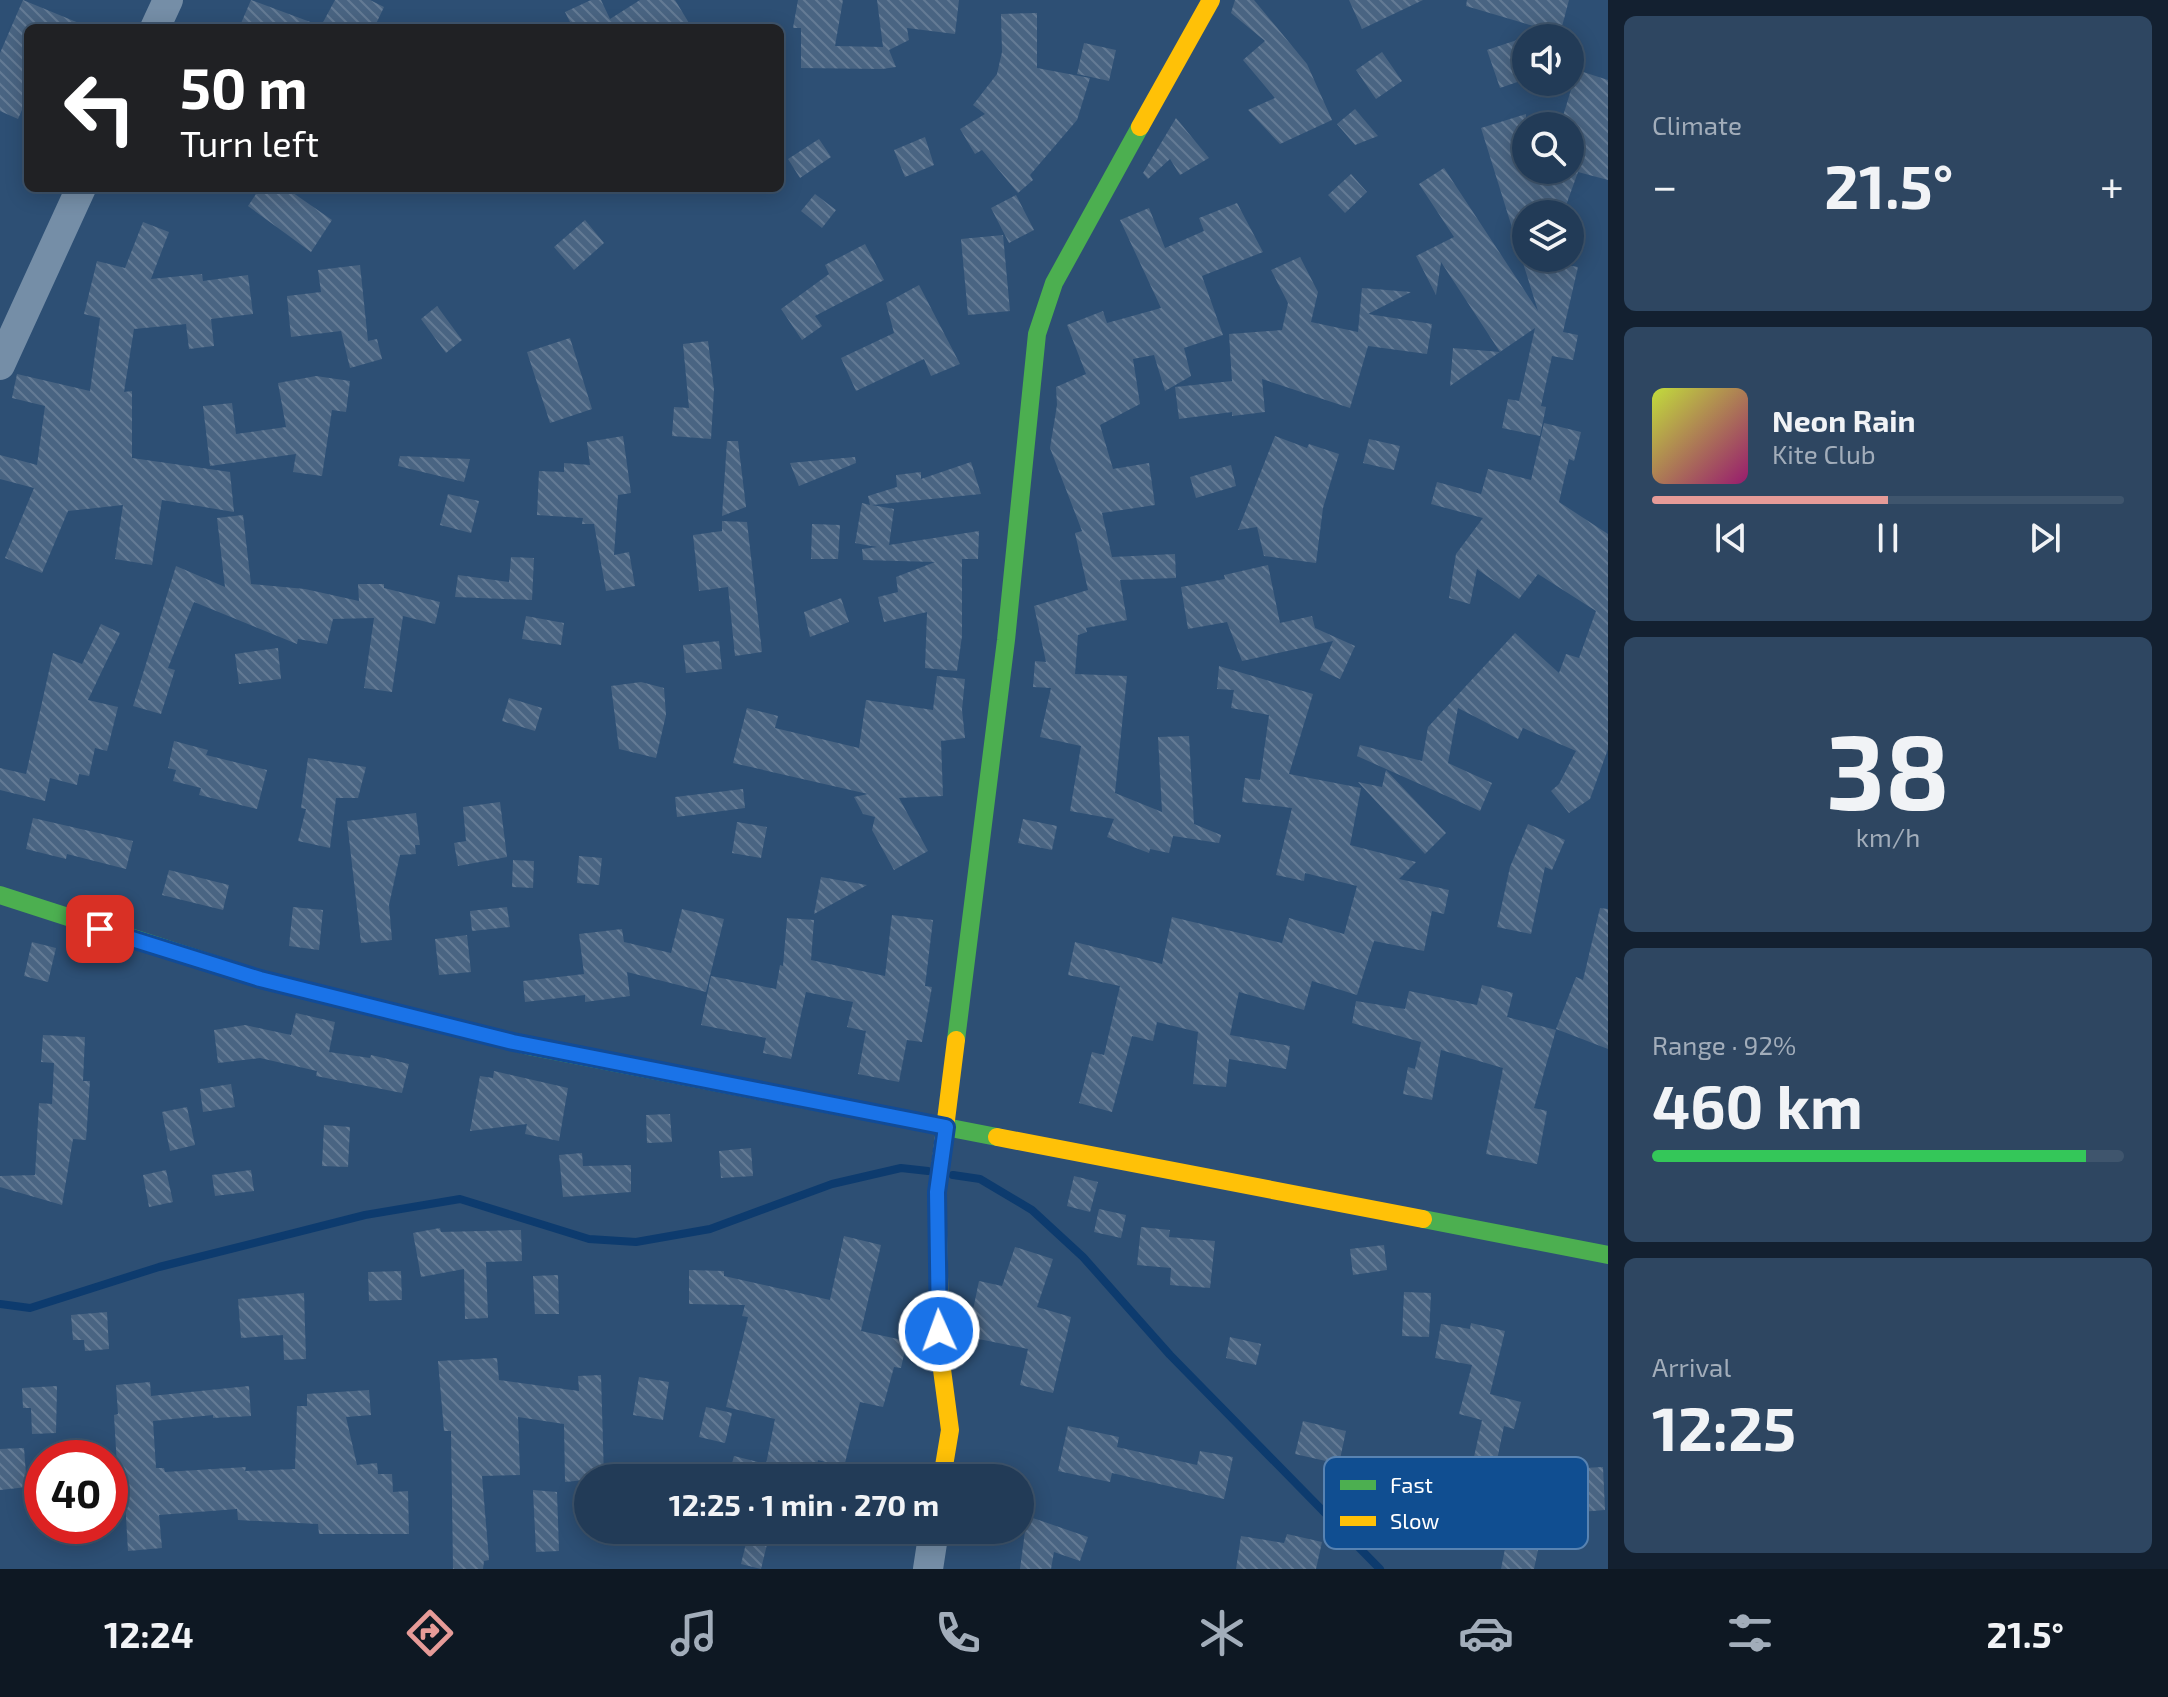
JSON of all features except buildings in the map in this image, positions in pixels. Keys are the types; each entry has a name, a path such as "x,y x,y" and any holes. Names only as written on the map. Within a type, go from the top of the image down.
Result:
{"street":[{"path":"157,24 168,0"},
{"path":"944,1464 950,1430 941,1362 937,1192 1006,640 1037,334 1054,283 1211,0"},
{"path":"0,365 79,192"},
{"path":"0,895 260,979 513,1042 1608,1255"},
{"path":"928,1569 932,1544"}],"waterway":[{"path":"0,1304 30,1308 159,1267 365,1215 460,1199 589,1239 636,1242 710,1229 832,1184 901,1168 928,1171"},
{"path":"953,1175 980,1179 1032,1210 1083,1257 1170,1355 1324,1512"},
{"path":"1360,1549 1380,1569"}],"traffic: fast":[{"path":"956,1040 1006,640 1037,334 1054,283 1140,127"},
{"path":"0,895 260,979 533,1047 997,1137"},
{"path":"1423,1219 1608,1255"}],"traffic: slow":[{"path":"1140,127 1211,0"},
{"path":"944,1464 950,1430 941,1362 937,1192 956,1040"},
{"path":"997,1137 1423,1219"}],"route":[{"path":"100,929 260,979 513,1042 946,1127 937,1192 939,1331"}]}
